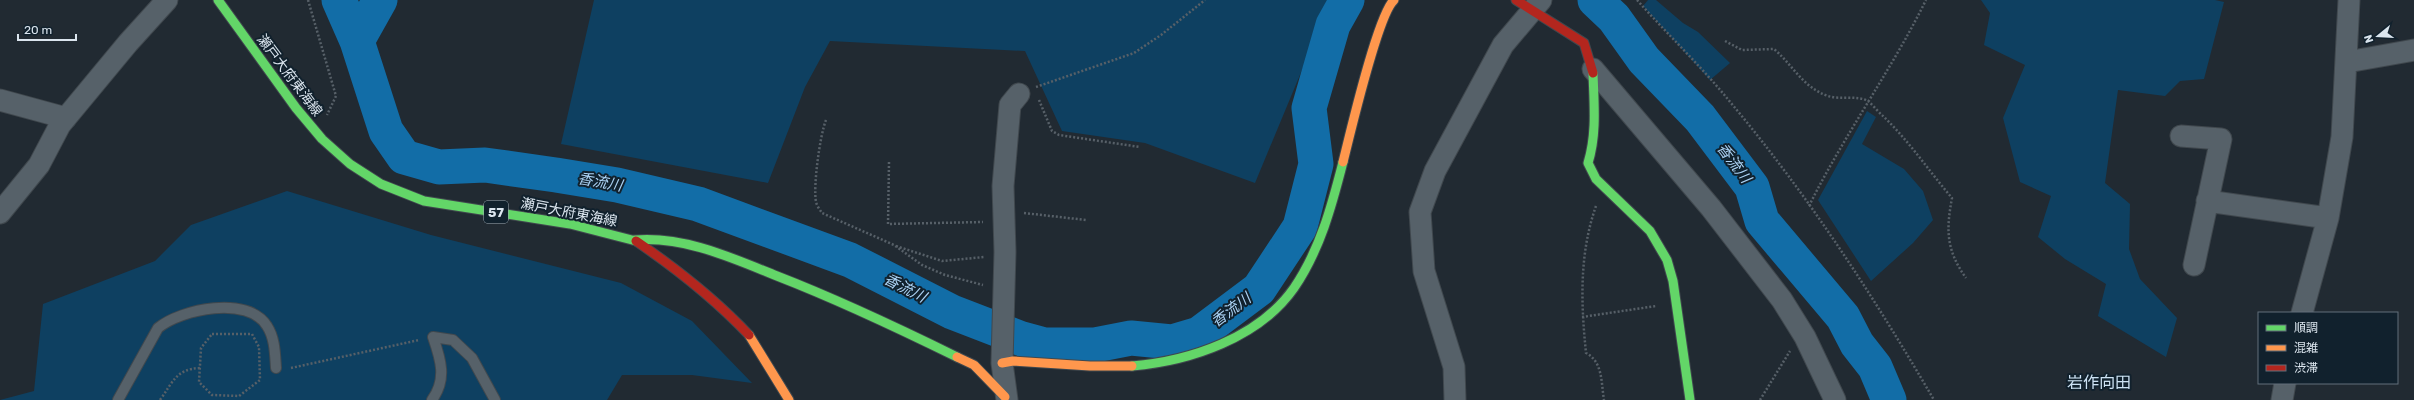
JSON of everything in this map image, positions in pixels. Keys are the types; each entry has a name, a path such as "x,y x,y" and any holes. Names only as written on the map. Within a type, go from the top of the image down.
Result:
{"street":[{"path":"0,213 39,165 66,118 128,43 167,0"},
{"name":"瀬戸大府東海線","path":"218,0 296,108 322,139 350,164 380,184 424,201 570,224 635,240 674,267 722,307 753,340 789,400"},
{"path":"1002,360 1101,366 1167,362 1199,352 1256,326 1293,290 1317,245 1335,195 1370,55 1388,5 1394,0"},
{"path":"2302,312 2328,218 2342,137 2348,62 2349,0"},
{"path":"1454,400 1454,367 1424,271 1420,212 1435,171 1503,45 1531,4 1584,43 1593,69 1595,116 1593,147 1588,163 1596,179 1650,231 1667,260 1676,303 1690,400"},
{"path":"2348,62 2414,50"},
{"path":"1593,69 1711,208 1782,300 1799,326 1835,400"},
{"path":"1006,398 1002,360 1005,260 1004,166 1010,105 1027,91"},
{"path":"0,100 66,118"},
{"path":"2181,136 2221,139 2194,265"},
{"path":"2207,201 2328,218"},
{"path":"635,240 658,238 714,251 850,306 974,365 1006,398"},
{"path":"2282,400 2285,384"}],"lane":[{"path":"118,400 158,328 168,320 187,314 224,307 238,308 261,318 268,326 272,338 276,368"},
{"path":"432,400 441,385 442,371 433,337 453,340 472,358 495,400"}],"path":[{"path":"308,0 336,96 325,119"},
{"path":"1140,147 1059,135 1052,130 1027,91 1134,53 1161,35 1206,0"},
{"path":"1637,0 1731,102 1809,206 1891,327 1934,400"},
{"path":"1809,206 1830,164 1867,101 1904,45 1926,0"},
{"path":"1725,41 1742,50 1774,49 1785,59 1792,71 1807,84 1829,96 1867,101 1923,160 1930,172 1952,198 1947,225 1948,239 1958,267 1966,278"},
{"path":"826,120 819,149 816,203 822,213 894,245 942,261 984,257 1005,260"},
{"path":"889,162 888,224 1004,216 1086,220"},
{"path":"1603,185 1589,224 1582,280 1582,317 1586,354 1594,358 1600,368 1604,400"},
{"path":"894,245 922,265 981,285 1003,289"},
{"path":"1582,317 1676,303"},
{"path":"1760,400 1789,352 1799,326"},
{"path":"212,334 252,334 259,347 260,380 239,396 212,394 199,382 200,368 201,348 212,334"},
{"path":"260,369 304,366 433,337"},
{"path":"160,400 178,374 188,368 200,368"},
{"path":"239,396 241,400"}],"shaded area":[{"path":"594,0 1331,0 1255,183 1145,143 1062,131 1025,51 830,41 805,87 768,183 561,144"},
{"path":"1648,0 1656,0 1683,23 1698,32 1730,63 1710,80 1643,6"},
{"path":"1981,0 2215,0 2224,2 2204,79 2180,81 2165,96 2118,90 2105,183 2130,204 2129,249 2140,279 2177,318 2166,357 2098,316 2106,284 2065,259 2038,237 2051,196 2020,182 2003,118 2025,65 1984,45 1990,13"},
{"path":"1867,111 1876,117 1862,144 1904,169 1923,191 1933,220 1913,243 1871,281 1818,200"},
{"path":"287,191 431,235 621,283 692,321 752,383 692,375 622,375 607,400 0,400 34,391 43,304 155,261 191,225"}],"waterway":[{"name":"香流川","path":"339,0 357,41 386,131 404,157 439,167 485,165 556,175 617,185 698,204 850,260 952,312 1022,339 1044,345 1095,345 1131,338 1172,342 1199,334 1259,289 1300,227 1316,164 1309,108 1333,25 1347,0"},
{"path":"357,41 380,0"},
{"name":"香流川","path":"1595,0 1614,18 1644,60 1700,118 1752,187 1762,221 1843,317 1857,344 1875,367 1889,400"}],"traffic: fast":[{"path":"218,0 296,108 322,139 350,164 381,184 424,201 570,224 636,241"},
{"path":"1593,73 1594,130 1588,163 1596,179 1650,231 1667,260 1673,281 1690,400"},
{"path":"1132,366 1177,359 1222,344 1262,321 1279,306 1294,288 1318,243 1330,211 1343,162"},
{"path":"635,240 672,241 725,256 800,285 846,305 957,357"}],"traffic: slow":[{"path":"1343,162 1358,102 1380,27 1394,0"},
{"path":"749,335 789,400"},
{"path":"957,357 974,365 1005,397"},
{"path":"1002,363 1013,361 1090,366 1132,366"}],"traffic: jam":[{"path":"1516,0 1584,43 1593,73"},
{"path":"636,241 695,285 723,309 749,335"}],"district":[{"name":"岩作向田","path":"2099,382"}]}
